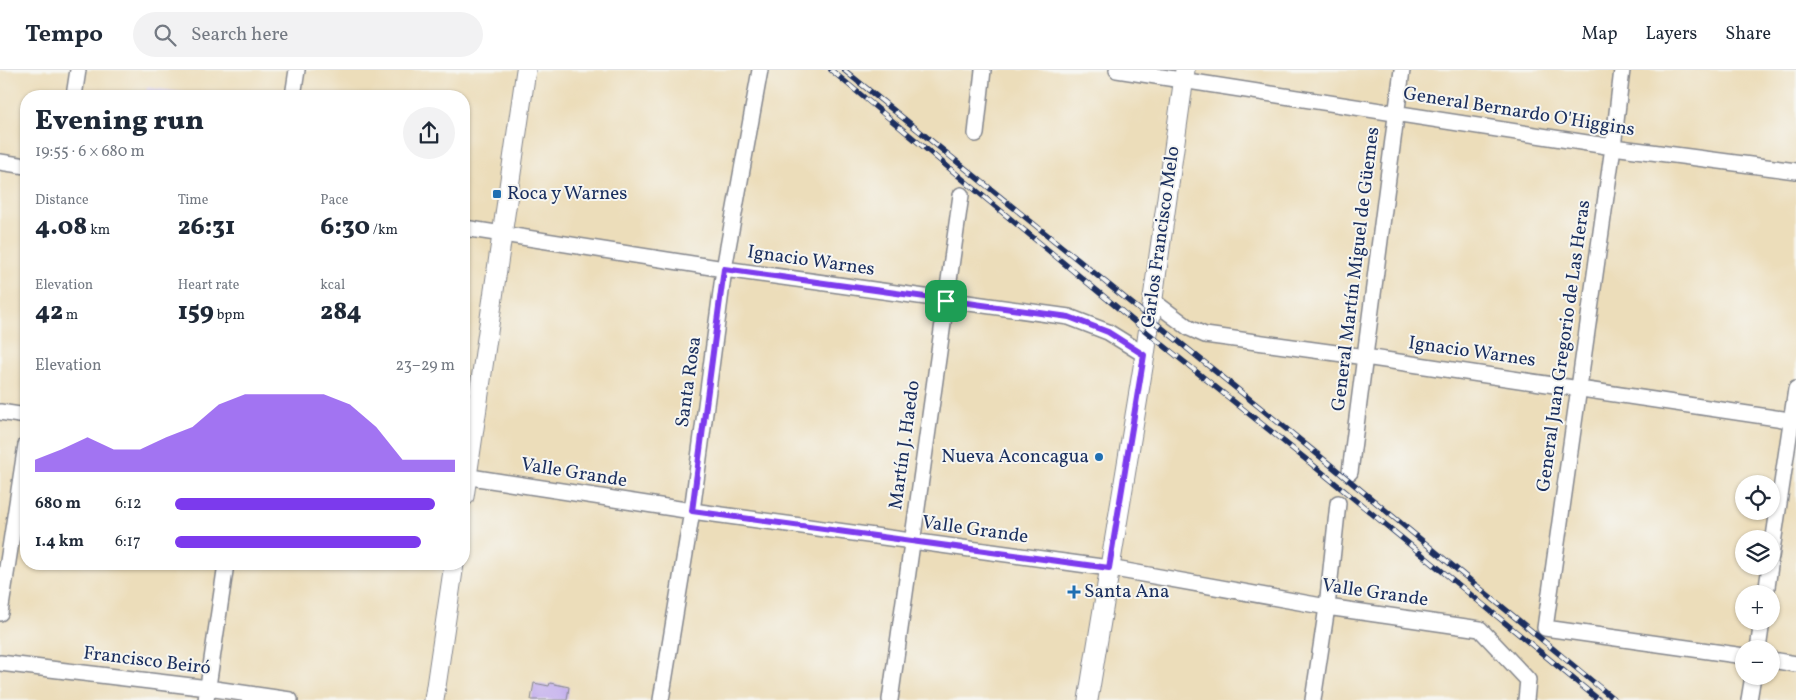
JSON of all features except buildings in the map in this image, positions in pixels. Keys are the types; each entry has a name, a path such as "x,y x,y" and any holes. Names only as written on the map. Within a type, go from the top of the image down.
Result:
{"street":[{"path":"75,90 78,70"},
{"path":"294,90 297,70"},
{"path":"470,443 526,70"},
{"name":"Santa Rosa","path":"661,700 692,511 724,269 760,70"},
{"path":"976,134 982,70"},
{"name":"General Bernardo O'Higgins","path":"1117,70 1184,75 1396,114 1613,147 1796,171"},
{"name":"General Martín Miguel de Güemes","path":"1350,472 1402,70"},
{"name":"General Juan Gregorio de Las Heras","path":"1622,70 1613,147 1544,628 1735,655"},
{"name":"Carlos Francisco Melo","path":"1088,700 1153,301 1184,75"},
{"path":"0,162 20,165"},
{"name":"Martín J. Haedo","path":"890,700 961,195"},
{"name":"Ignacio Warnes","path":"470,229 724,269 1069,317 1108,332 1144,355"},
{"name":"Ignacio Warnes","path":"1153,301 1189,328 1205,335 1579,388 1794,421"},
{"path":"1776,530 1794,421 1796,389"},
{"path":"0,412 20,415"},
{"name":"Valle Grande","path":"470,477 692,511 1109,568 1326,607 1480,629 1528,680 1526,700"},
{"path":"0,613 20,484"},
{"path":"1313,700 1338,504"},
{"path":"207,694 225,570"},
{"path":"434,700 453,570"},
{"path":"1780,661 1796,664"},
{"name":"Francisco Beiró","path":"0,663 207,694 290,700"},
{"path":"1749,700 1752,685"}],"shaded area":[{"path":"147,87 167,90 146,90"}],"railway":[{"path":"831,70 1148,333 1308,461 1599,700"},
{"path":"844,70 1316,453 1615,700"}],"place":[{"name":"Roca y Warnes","path":"497,194"},
{"name":"Nueva Aconcagua","path":"1099,457"},
{"name":"Santa Ana","path":"1074,592"}],"route":[{"path":"724,269 946,301 1069,317 1089,323 1108,332 1144,355 1109,568 692,511 724,269"}]}
